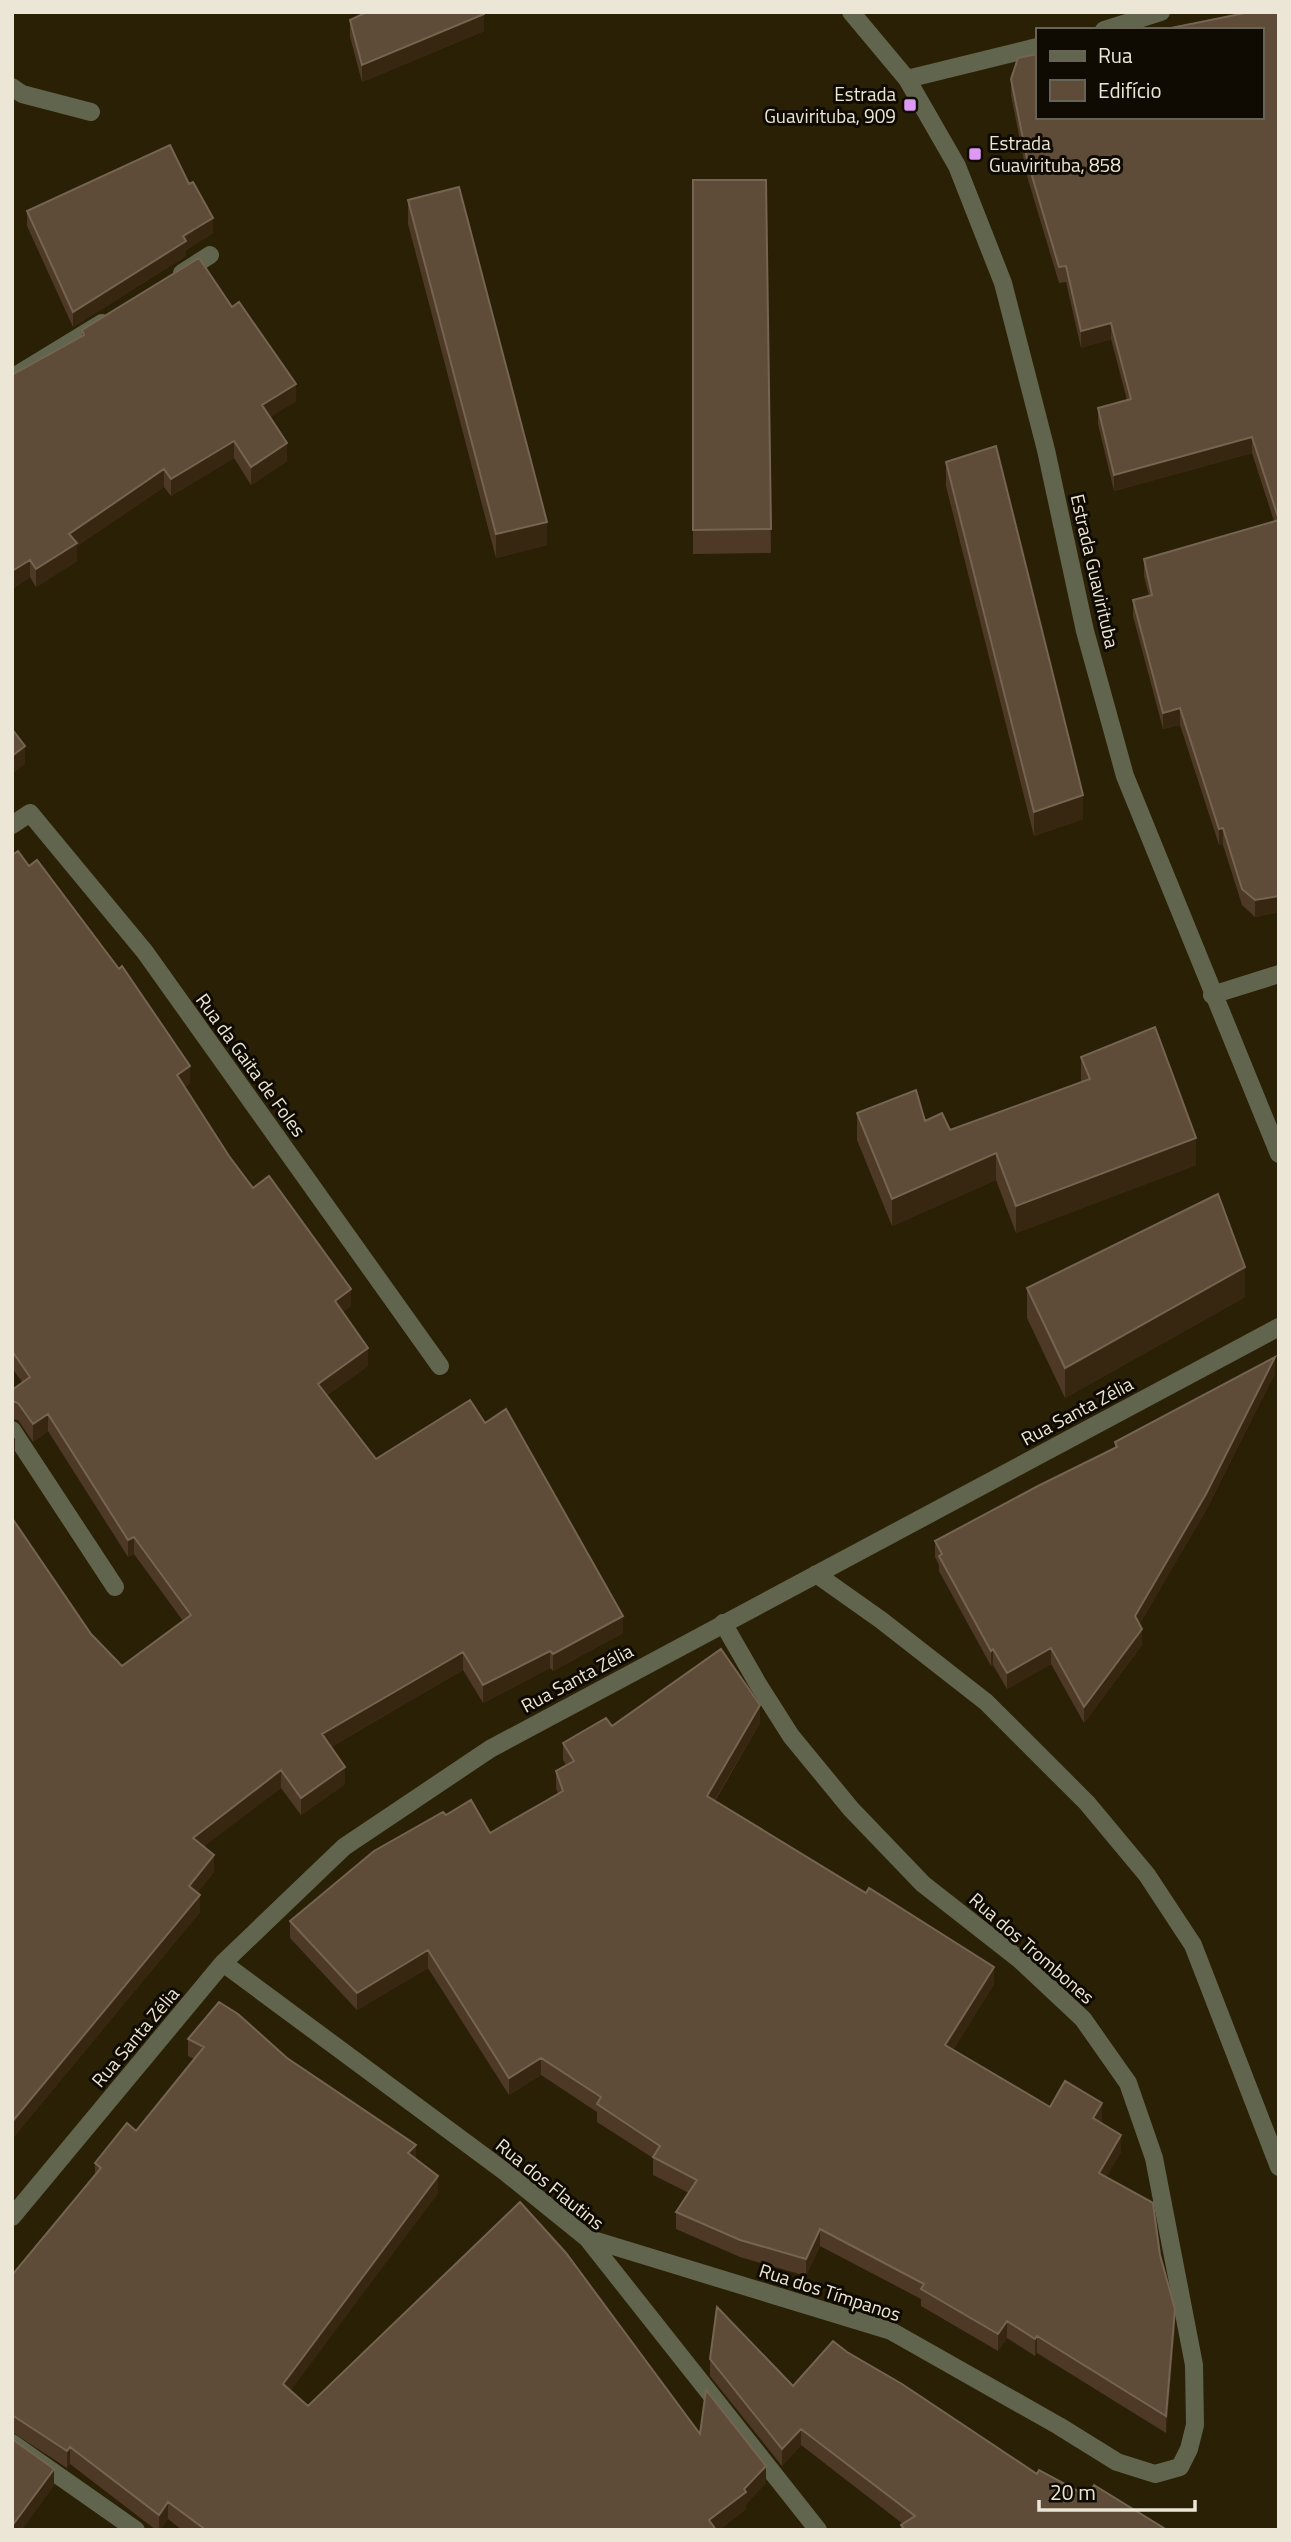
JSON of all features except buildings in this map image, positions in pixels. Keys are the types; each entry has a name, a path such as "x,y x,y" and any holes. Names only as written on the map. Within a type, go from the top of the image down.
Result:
{"street":[{"name":"Estrada Guavirituba","path":"851,12 907,79 964,179 1003,283 1046,450 1085,631 1125,776 1279,1154"},
{"path":"1110,28 1161,12"},
{"path":"907,79 1036,47"},
{"path":"12,87 22,94 91,112"},
{"path":"163,284 210,255"},
{"path":"12,377 117,314"},
{"name":"Rua da Gaita de Foles","path":"12,825 30,813 145,952 440,1366"},
{"path":"1212,995 1279,974"},
{"name":"Rua Santa Zélia","path":"12,2217 223,1963 344,1847 490,1749 1279,1327"},
{"path":"12,1430 115,1587"},
{"path":"816,1574 881,1620 986,1702 1087,1803 1147,1875 1194,1945 1279,2167"},
{"name":"Rua dos Trombones","path":"723,1623 791,1736 851,1809 923,1884 1020,1960 1083,2019 1128,2083 1154,2158 1179,2277 1194,2365 1195,2425 1189,2449 1180,2467 1155,2474 1117,2462"},
{"name":"Rua dos Flautins","path":"223,1963 494,2163 587,2238 818,2530"},
{"name":"Rua dos Tímpanos","path":"587,2238 891,2330 1117,2462"},
{"path":"12,2443 136,2530"}],"place":[{"name":"Estrada Guavirituba, 909","path":"910,105"},
{"name":"Estrada Guavirituba, 858","path":"975,154"}]}
